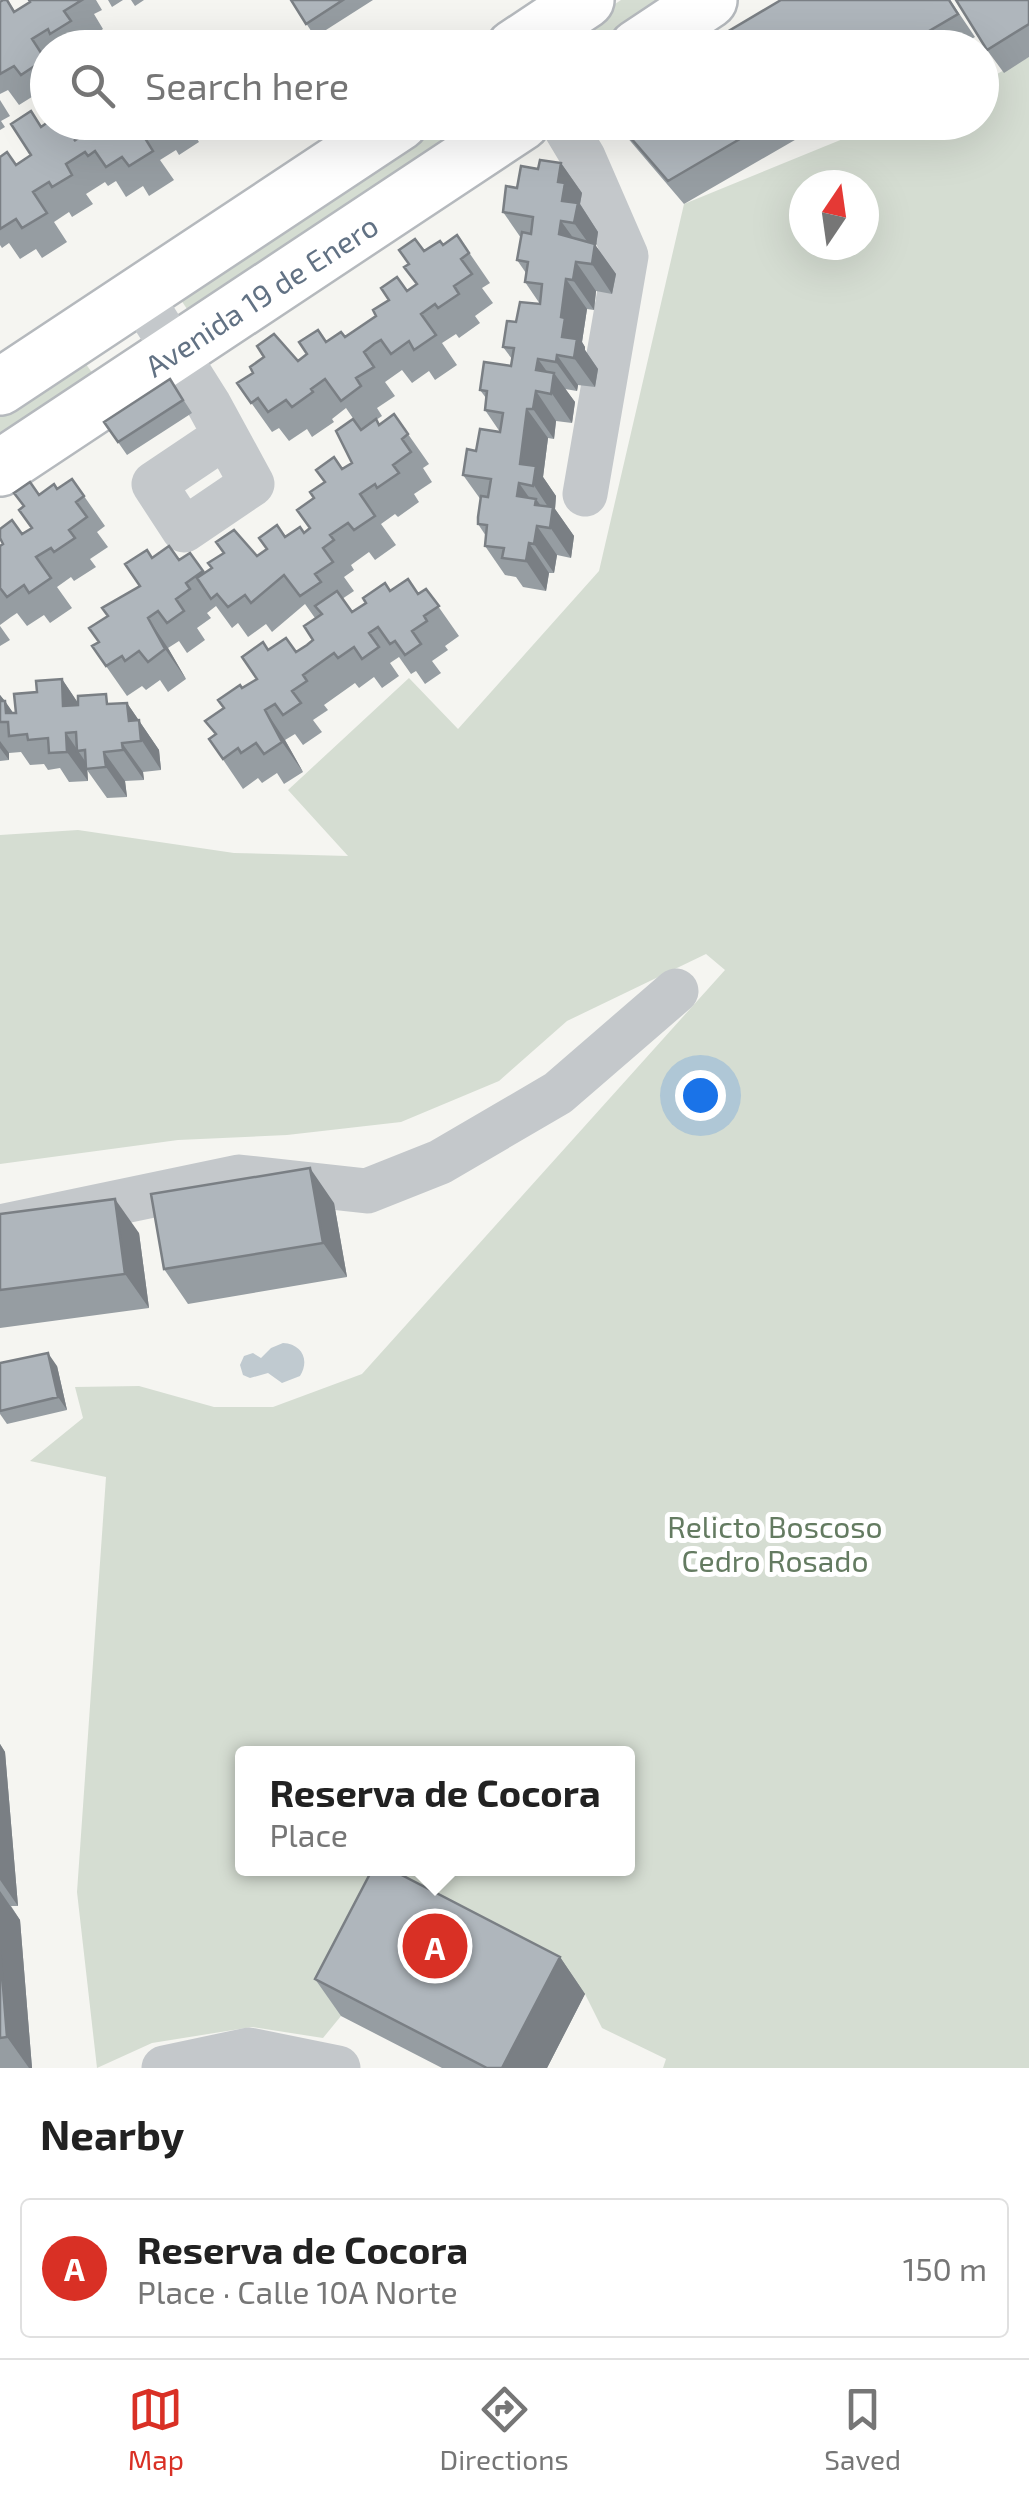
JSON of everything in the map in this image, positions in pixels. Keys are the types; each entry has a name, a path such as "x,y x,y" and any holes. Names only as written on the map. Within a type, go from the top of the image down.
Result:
{"main road":[{"path":"541,30 586,0"},
{"path":"664,30 709,0"},
{"path":"0,387 373,140"},
{"name":"Avenida 19 de Enero","path":"0,468 495,140"}],"street":[{"path":"573,140 626,256 586,494"},
{"path":"139,294 209,405 224,437"},
{"path":"0,1227 239,1176 366,1191 440,1162 558,1092 676,991"},
{"path":"164,2068 249,2050 338,2068"}],"green space":[{"path":"621,0 673,0 628,30 576,30"},
{"name":"Relicto Boscoso Cedro Rosado","path":"1029,57 1029,2068 663,2068 666,2059 602,2028 585,1994 341,2016 323,2038 252,2027 152,2043 97,2068 77,1892 106,1477 30,1461 83,1418 75,1387 139,1386 214,1407 273,1407 362,1374 725,970 706,954 567,1021 499,1081 401,1122 287,1135 178,1140 0,1164 0,835 78,830 234,853 348,856 288,790 409,678 458,729 599,571 684,204 840,140 999,140 999,73"},
{"path":"410,140 463,140 193,318 177,294"},
{"path":"80,356 96,378 0,437 0,405"}],"shaded area":[{"path":"283,1343 295,1346 302,1354 300,1376 282,1383 268,1373 250,1378 243,1375 240,1365 244,1356 253,1353 261,1358"}],"building":[{"path":"7,0 14,12 29,0 82,0 64,11 71,21 56,30 30,30 30,69 21,75 14,66 0,74 0,2"},
{"path":"291,0 343,0 306,24"},
{"path":"781,0 949,0 958,14 931,30 730,30"},
{"path":"956,0 1029,0 1029,24 999,43 999,30 975,30"},
{"path":"30,112 30,140 146,140 153,151 129,166 122,157 106,167 95,151 88,156 85,152 66,164 72,175 52,187 49,182 33,192 47,213 22,228 16,219 0,229 0,157 7,152 16,165 31,155 11,124"},
{"path":"633,140 738,140 668,181"},
{"path":"540,160 561,163 558,182 565,183 562,201 578,203 574,223 561,221 559,234 595,244 592,264 576,262 573,280 566,279 562,337 577,339 574,358 557,355 556,362 538,359 536,370 554,373 551,394 536,391 533,409 527,409 520,464 536,466 533,486 519,483 517,496 536,499 535,505 553,507 550,528 537,526 526,561 502,558 504,548 485,546 487,525 478,524 478,517 481,496 488,497 491,479 463,475 467,449 476,451 480,429 500,432 503,413 485,410 487,391 480,390 484,362 511,366 514,348 503,347 507,321 516,322 520,302 540,304 542,284 525,282 528,262 517,260 522,232 531,234 533,217 503,212 506,186 517,188 521,166 538,169"},
{"path":"457,235 469,253 461,259 472,274 454,286 459,294 421,314 436,335 414,350 409,341 391,354 381,340 374,344 364,352 374,367 356,378 361,386 341,401 325,379 292,407 286,400 268,412 258,398 251,403 237,383 253,373 250,367 264,357 257,346 274,334 298,361 307,354 299,342 318,330 326,342 341,332 345,337 376,316 373,310 389,300 381,288 397,277 407,291 417,284 404,267 409,264 399,250 415,239 424,251"},
{"path":"170,379 183,400 118,442 104,422"},
{"path":"394,414 408,434 402,439 411,452 393,465 399,473 360,494 375,516 354,530 348,523 330,535 334,540 323,548 333,562 315,574 321,582 300,596 284,575 251,603 245,595 228,607 217,594 211,599 197,578 212,568 208,563 224,553 216,542 234,530 257,556 267,549 259,538 277,525 285,537 300,527 304,533 310,528 297,510 314,498 310,492 325,482 316,470 334,457 342,469 352,463 336,431 353,419 361,430 376,419 379,425"},
{"path":"72,479 84,496 76,502 87,517 69,530 75,538 54,552 51,548 36,557 51,578 29,593 24,585 7,597 0,588 0,529 12,520 22,534 32,528 19,510 24,506 14,493 30,482 39,495 54,484 57,489"},
{"path":"169,546 179,560 190,553 203,571 186,583 190,589 176,599 184,611 167,623 158,611 148,618 165,649 148,662 139,651 125,661 122,656 106,666 92,646 99,642 89,628 108,616 102,608 140,586 125,564 147,550 152,558"},
{"path":"408,579 418,594 426,589 439,606 412,631 421,644 405,655 395,641 390,644 378,627 369,633 379,647 362,659 354,647 338,658 334,653 303,675 307,681 292,691 301,703 283,715 275,704 265,710 282,742 264,754 256,743 241,753 238,748 223,759 209,739 216,734 205,721 224,708 218,700 257,679 242,657 263,642 268,650 286,638 296,652 307,645 313,640 304,626 322,614 315,606 337,591 352,612 366,603 363,598 385,583 390,591"},
{"path":"62,679 63,706 78,705 78,696 106,694 107,704 127,703 129,721 139,720 141,741 122,743 123,750 104,752 106,767 86,769 85,750 77,751 76,732 66,733 67,752 49,753 48,738 28,740 27,734 9,736 8,722 0,722 0,701 5,701 6,713 16,713 14,694 37,692 36,681"},
{"path":"310,1168 323,1243 164,1269 151,1194"},
{"path":"115,1199 125,1274 0,1290 0,1214"},
{"path":"48,1353 58,1397 0,1411 0,1363"},
{"path":"369,1876 403,1876 560,1957 502,2068 487,2068 315,1979"},
{"path":"0,1949 7,2037 0,2038"}],"place":[{"name":"Reserva de Cocora","path":"435,1946"}]}
